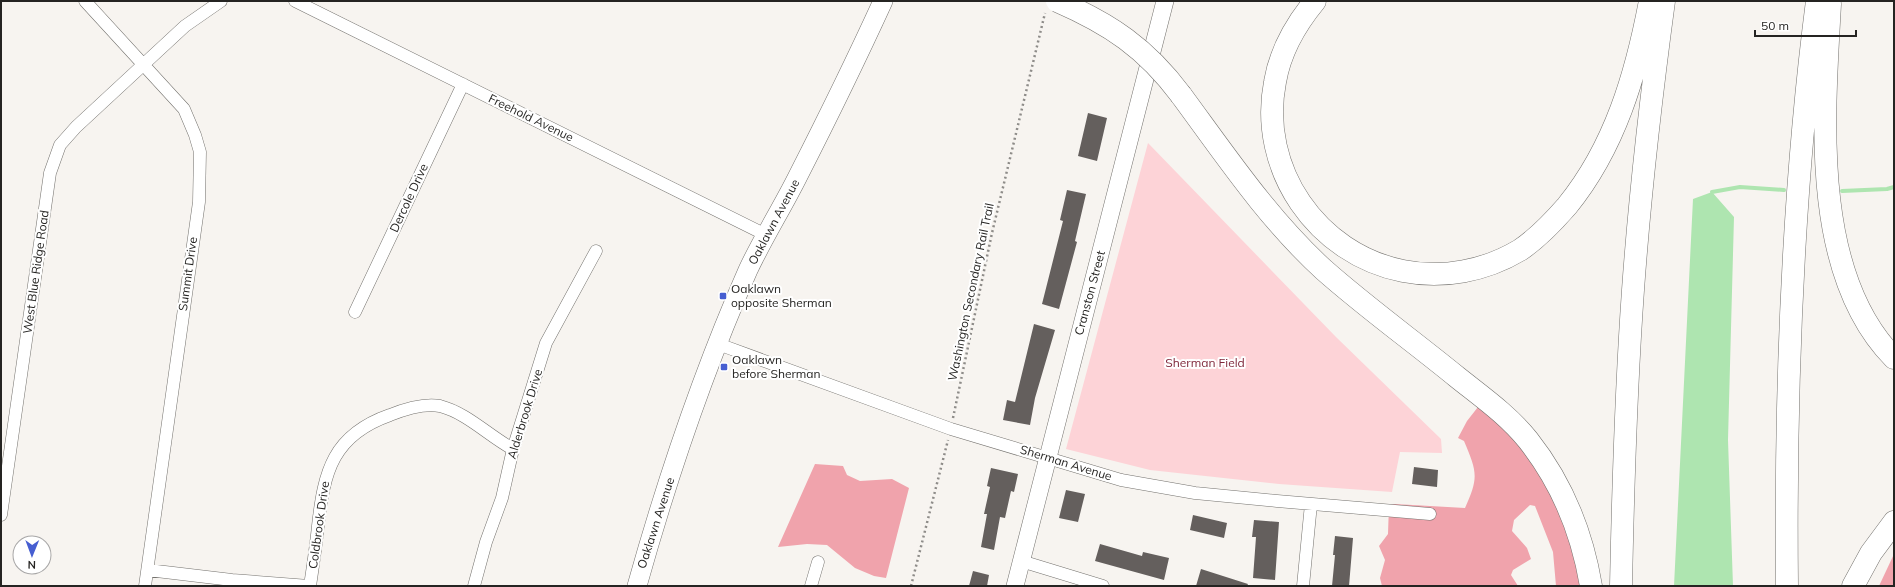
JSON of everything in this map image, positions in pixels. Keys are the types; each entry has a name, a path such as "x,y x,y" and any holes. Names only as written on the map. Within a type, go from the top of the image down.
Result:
{"highway":[{"path":"1315,1 1293,33 1285,49 1275,80 1272,126 1283,172 1290,188 1309,216 1338,243 1356,254 1393,269 1430,274 1468,271 1503,259 1520,249 1549,226 1577,193 1603,153 1624,105 1638,56 1650,1"},
{"path":"1621,586 1627,389 1634,282 1653,83 1664,1"},
{"path":"1787,586 1788,414 1793,267 1803,134 1817,1"},
{"path":"1830,1 1827,61 1826,146 1827,176 1833,220 1843,268 1856,302 1873,334 1894,358"},
{"path":"1051,5 1100,22 1131,42 1157,65 1269,213 1305,252 1351,292 1501,412 1527,439 1550,470 1569,506 1583,548 1591,586"},
{"path":"1853,586 1872,553 1894,522"}],"main road":[{"name":"Oaklawn Avenue","path":"637,586 681,444 709,365 749,269 798,176 858,56 883,1"}],"street":[{"name":"Summit Drive","path":"84,1 184,109 195,135 200,152 199,202 145,586"},
{"path":"143,65 185,26 221,1"},
{"name":"Freehold Avenue","path":"295,1 766,235"},
{"name":"Cranston Street","path":"1015,586 1165,1"},
{"name":"West Blue Ridge Road","path":"1,515 50,173 60,145 76,127 143,65"},
{"name":"Dercole Drive","path":"355,312 463,84"},
{"name":"Alderbrook Drive","path":"474,586 486,542 502,498 513,449 546,343 596,251"},
{"name":"Sherman Avenue","path":"718,344 951,429 1121,480 1195,493 1430,514"},
{"name":"Coldbrook Drive","path":"310,586 324,480 340,448 359,430 381,418 402,410 428,405 439,406 457,413 513,449"},
{"path":"1303,586 1311,504"},
{"path":"1021,561 1103,586"},
{"path":"811,586 818,562"},
{"path":"148,570 232,580 310,586"}],"path":[{"name":"Washington Secondary Rail Trail","path":"911,586 951,429 992,233 1051,5"}],"green space":[{"name":"Sherman Field","path":"1148,143 1336,337 1441,439 1442,453 1400,452 1392,492 1279,484 1150,470 1066,449"}],"shaded area":[{"path":"1712,192 1734,217 1728,440 1733,586 1674,586 1693,199"},
{"path":"1478,407 1528,439 1591,586 1556,586 1553,552 1535,506 1530,505 1514,520 1512,531 1527,548 1531,559 1513,570 1511,575 1518,586 1382,586 1380,578 1385,560 1379,546 1388,534 1389,505 1395,504 1465,508 1473,489 1475,474 1472,460 1464,441 1458,438 1467,421"},
{"path":"815,464 843,466 847,475 860,481 892,479 909,488 886,578 874,576 855,568 827,545 807,544 778,547"},
{"path":"1894,554 1894,586 1879,586"}],"building":[{"path":"1088,113 1107,118 1097,161 1078,156"},
{"path":"1067,190 1086,194 1075,241 1077,242 1059,309 1042,304 1063,221 1060,220"},
{"path":"1034,324 1055,330 1035,398 1030,425 1003,420 1007,400 1015,402"},
{"path":"1414,467 1438,470 1437,487 1412,484"},
{"path":"991,468 1018,474 1014,492 1011,491 1005,518 1000,517 994,550 981,547 987,514 984,514 990,487 987,486"},
{"path":"1066,490 1085,494 1078,522 1059,518"},
{"path":"1193,515 1227,523 1224,538 1190,530"},
{"path":"1254,520 1279,522 1275,580 1253,578 1256,537 1252,537"},
{"path":"1335,536 1353,538 1349,586 1332,586"},
{"path":"1100,544 1142,556 1143,552 1169,558 1164,580 1095,561"},
{"path":"1201,569 1248,584 1247,586 1196,586"},
{"path":"973,571 989,575 987,586 969,586"}],"waterway":[{"path":"1712,192 1740,187 1784,190"},
{"path":"1842,191 1887,189 1894,187"}],"place":[{"name":"Oaklawn opposite Sherman","path":"723,296"},
{"name":"Oaklawn before Sherman","path":"724,367"}]}
